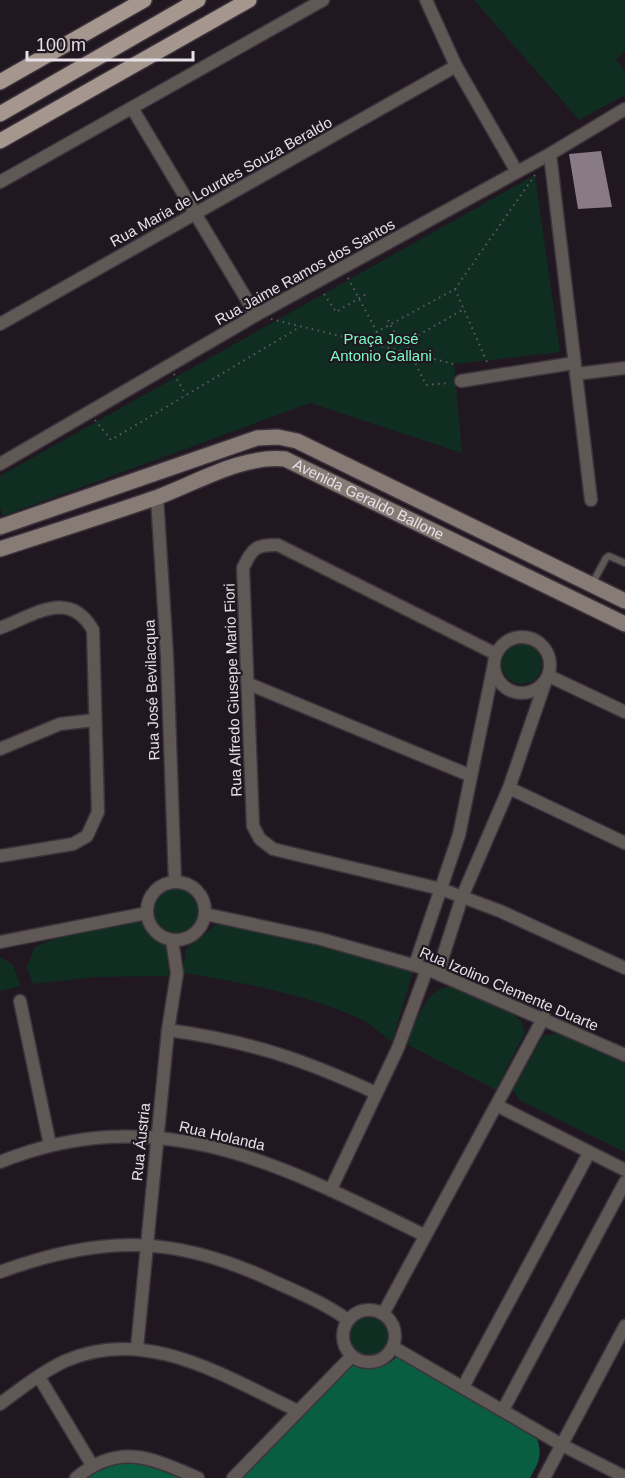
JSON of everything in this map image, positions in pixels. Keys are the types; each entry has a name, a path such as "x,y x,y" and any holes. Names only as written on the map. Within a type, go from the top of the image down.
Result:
{"main road":[{"path":"0,82 144,0"},
{"path":"0,114 198,0"},
{"path":"0,141 249,0"}],"street":[{"path":"0,183 323,0"},
{"path":"424,3 456,66 517,172"},
{"name":"Rua Maria de Lourdes Souza Beraldo","path":"0,324 456,66"},
{"path":"132,108 256,315"},
{"name":"Rua Jaime Ramos dos Santos","path":"0,464 256,315 550,154 625,109"},
{"path":"550,154 591,500"},
{"path":"462,381 575,368 625,368"},
{"name":"Avenida Geraldo Ballone","path":"0,527 257,438 278,436 297,441 625,601"},
{"name":"Avenida Geraldo Ballone","path":"0,549 157,497 248,462 269,458 285,459 625,624"},
{"name":"Rua José Bevilacqua","path":"157,497 167,656 175,882"},
{"name":"Rua Alfredo Giusepe Mario Fiori","path":"495,659 278,545 262,544 249,554 243,568 253,826 260,839 273,849 441,889 500,911 625,968"},
{"path":"0,628 56,607 67,606 78,610 93,630 98,812 87,836 73,844 0,856"},
{"path":"331,1189 398,1048 427,969 462,897 509,788 548,678 549,656 537,641 528,637 509,640 495,659 459,835 441,889 427,969"},
{"path":"495,659 499,682 514,692 532,692 548,678"},
{"path":"548,678 625,712"},
{"path":"249,684 470,775"},
{"path":"0,749 60,724 95,720"},
{"path":"509,788 625,843"},
{"path":"175,882 193,888 204,904 205,914 197,931 182,940 172,940 156,933 147,913 150,898 154,892 175,882"},
{"path":"0,942 147,913"},
{"name":"Rua Izolino Clemente Duarte","path":"205,914 321,939 427,969 544,1017 625,1055"},
{"name":"Rua Áustria","path":"137,1348 168,1030 177,973 172,940"},
{"path":"20,1001 50,1145"},
{"path":"383,1314 424,1235 498,1106 544,1017"},
{"path":"168,1030 261,1047 306,1062 376,1093"},
{"path":"498,1106 625,1170"},
{"name":"Rua Holanda","path":"0,1162 50,1145 88,1139 157,1138 237,1152 331,1189 424,1235"},
{"path":"464,1387 589,1153"},
{"path":"503,1410 625,1182"},
{"path":"0,1272 77,1249 146,1244 200,1252 236,1263 331,1308 348,1320"},
{"path":"364,1310 383,1314 393,1325 395,1340 386,1357 375,1362 363,1362 352,1356 347,1350 343,1335 348,1320 364,1310"},
{"path":"544,1478 625,1326"},
{"path":"393,1347 562,1445 625,1477"},
{"path":"0,1404 63,1362 89,1352 137,1348 189,1360 298,1411"},
{"path":"233,1478 352,1356"},
{"path":"39,1377 92,1465"},
{"path":"76,1478 92,1465 106,1459 128,1456 147,1458 198,1478"}],"lane":[{"path":"592,585 606,558 609,556 625,563"}],"path":[{"path":"360,341 379,333 455,289 535,175"},
{"path":"342,268 386,347"},
{"path":"455,289 488,362"},
{"path":"324,294 336,312 366,294"},
{"path":"388,320 401,345 464,309"},
{"path":"256,315 454,364"},
{"path":"90,413 111,440 300,327"},
{"path":"405,342 426,385 462,381"},
{"path":"170,367 186,395"}],"green space":[{"path":"474,0 625,0 625,51 616,60 625,71 625,95 579,120"},
{"name":"Praça José Antonio Gallani","path":"535,175 560,352 454,364 462,453 310,403 3,516 0,508 0,476"},
{"path":"522,644 530,645 536,650 541,656 541,672 536,678 530,683 522,684 514,683 508,678 503,672 502,664 503,656 508,650 514,645"},
{"path":"176,889 192,895 198,911 192,927 176,933 160,927 154,911 160,895"},
{"path":"147,913 155,931 172,940 168,976 95,977 33,984 27,967 35,947 96,922"},
{"path":"217,924 415,965 392,1042 359,1018 313,1001 248,984 183,973 186,949"},
{"path":"0,957 12,964 21,986 0,991"},
{"path":"449,987 513,1014 521,1021 525,1032 496,1090 406,1044 427,1001 440,989"},
{"path":"563,1032 625,1061 625,1152 519,1100 513,1090 543,1036"},
{"path":"369,1317 382,1323 388,1336 382,1349 369,1355 356,1349 350,1336 356,1323"},
{"path":"397,1356 537,1439 540,1450 539,1459 530,1478 238,1478 354,1364 377,1368 388,1364"},
{"path":"149,1464 186,1478 80,1478 107,1465"}],"building":[{"path":"601,151 612,207 578,209 569,154"}]}
